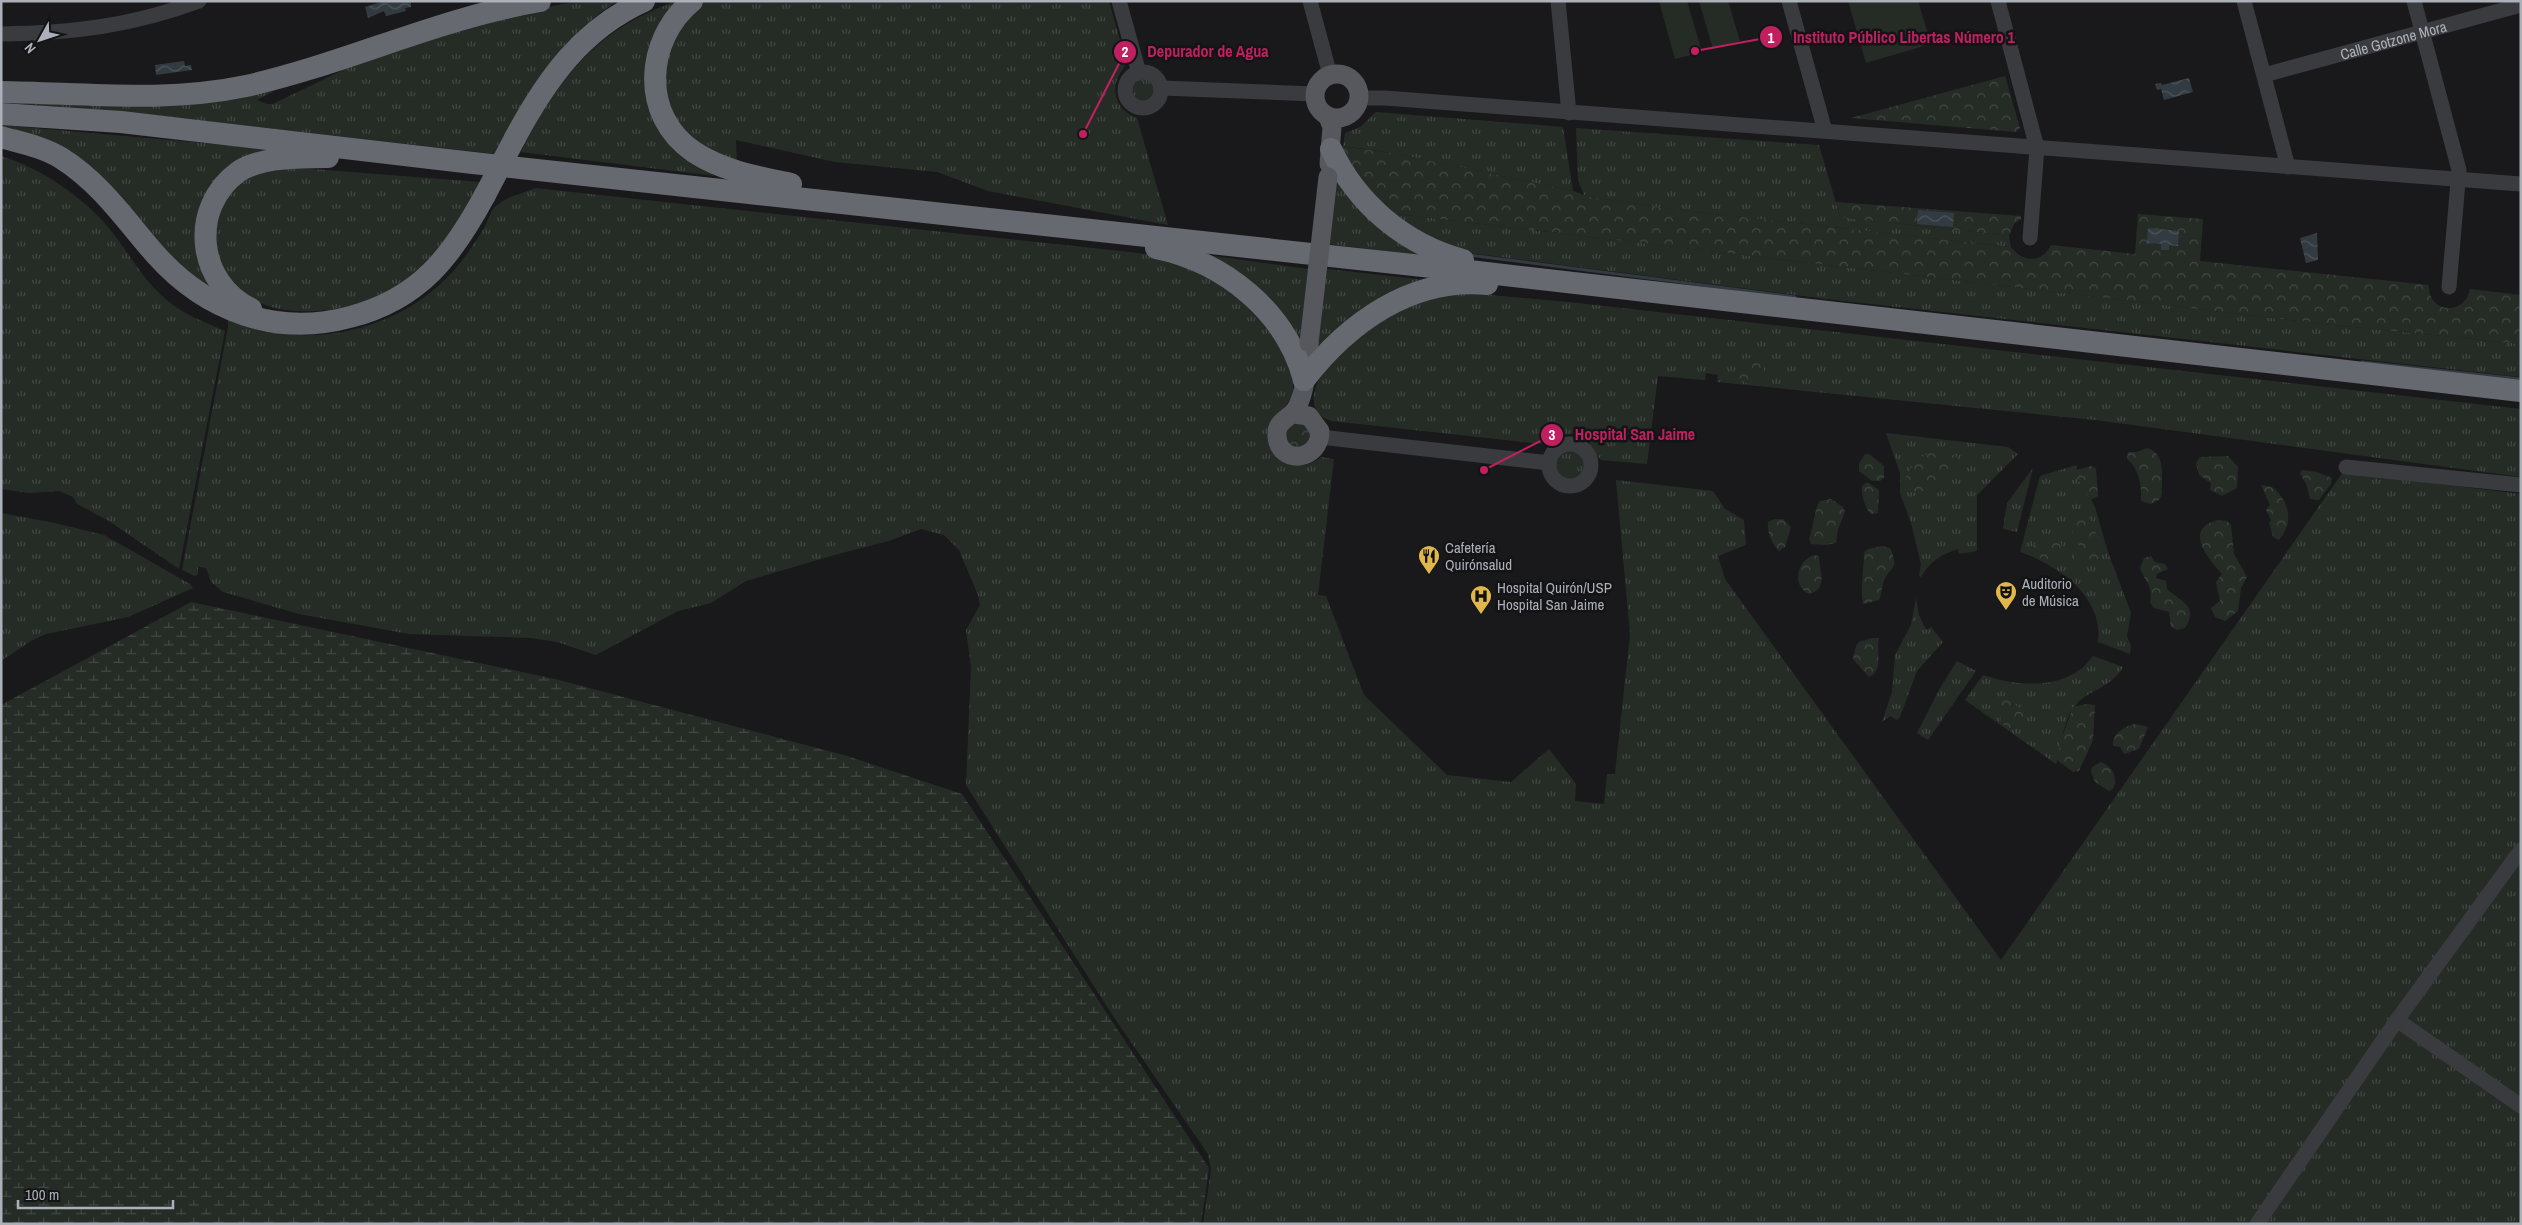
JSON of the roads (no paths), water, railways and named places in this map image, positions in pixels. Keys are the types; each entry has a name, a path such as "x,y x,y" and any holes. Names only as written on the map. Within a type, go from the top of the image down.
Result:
{"highway":[{"path":"1,92 175,95 246,86 421,32 518,5 540,1"},
{"path":"1,137 41,148 80,172 116,206 173,273 216,304 250,318 294,325 312,325 364,314 382,307 414,289 431,275 450,254 485,195 536,99 571,53 594,31 626,9 644,1"},
{"path":"692,1 677,15 663,37 655,65 660,103 665,117 680,141 708,160 748,174 862,198 892,208"},
{"path":"1,114 121,122 473,163 1478,272 2521,390"},
{"path":"1332,142 1350,182 1385,221 1427,248 1445,255 1472,262 1755,301 1785,308"},
{"path":"294,325 240,304 227,292 212,272 206,252 206,223 216,196 238,172 268,162 290,158 363,158 453,165 473,163"},
{"path":"1007,221 1046,232 1159,248 1185,255 1210,266 1245,288 1272,317 1291,348 1302,402"},
{"path":"1302,402 1327,351 1352,327 1388,305 1417,293 1447,286 1480,283 1756,308 1785,308"}],"main road":[{"path":"1330,75 1344,76 1350,79 1358,91 1358,98 1353,111 1335,117 1318,108 1315,94 1320,83 1330,75"},
{"path":"1302,402 1317,425 1320,437 1315,449 1310,453 1298,456 1286,453 1278,443 1277,431 1283,420 1302,402 1335,117"}],"street":[{"path":"1,34 114,26 157,16 199,1"},
{"path":"1119,1 1138,73"},
{"path":"1310,1 1330,75"},
{"path":"1558,1 1569,113"},
{"path":"1789,1 1825,131"},
{"path":"1998,1 2038,148 2030,238"},
{"path":"2244,1 2288,167"},
{"path":"2414,1 2458,161 2459,179 2449,287"},
{"name":"Calle Gotzone Mora","path":"2264,75 2521,5"},
{"path":"1138,73 1154,75 1161,88 1159,99 1145,108 1134,105 1127,97 1126,85 1133,75 1138,73"},
{"path":"1161,88 1315,94"},
{"path":"1358,98 1385,98 2521,184"},
{"path":"1320,437 1549,463"},
{"path":"2346,467 2521,485"},
{"path":"2257,1224 2397,1020 2521,850"},
{"path":"2397,1020 2521,1106"}],"water":[{"path":"384,1 411,1 411,7 405,8 406,11 386,16 384,11 368,18 365,7"},
{"path":"184,61 185,66 191,65 192,70 156,75 155,65"},
{"path":"2189,78 2193,92 2164,100 2161,89 2157,90 2155,84 2161,83 2162,85"},
{"path":"1918,210 1954,213 1953,227 1917,224"},
{"path":"2148,228 2179,231 2178,246 2169,245 2169,250 2161,250 2161,244 2147,243"},
{"path":"2317,233 2318,260 2306,263 2300,238"}],"waterway":[{"path":"1469,255 1795,297"},
{"path":"2362,362 2521,379"}],"place":[{"name":"Instituto Público Libertas Número 1","path":"1695,51"},
{"name":"Depurador de Agua","path":"1083,134"},
{"name":"Hospital San Jaime","path":"1484,470"},
{"name":"Cafetería Quirónsalud","path":"1429,575"},
{"name":"Auditorio de Música","path":"2006,611"},
{"name":"Hospital Quirón/USP Hospital San Jaime","path":"1481,615"}]}
